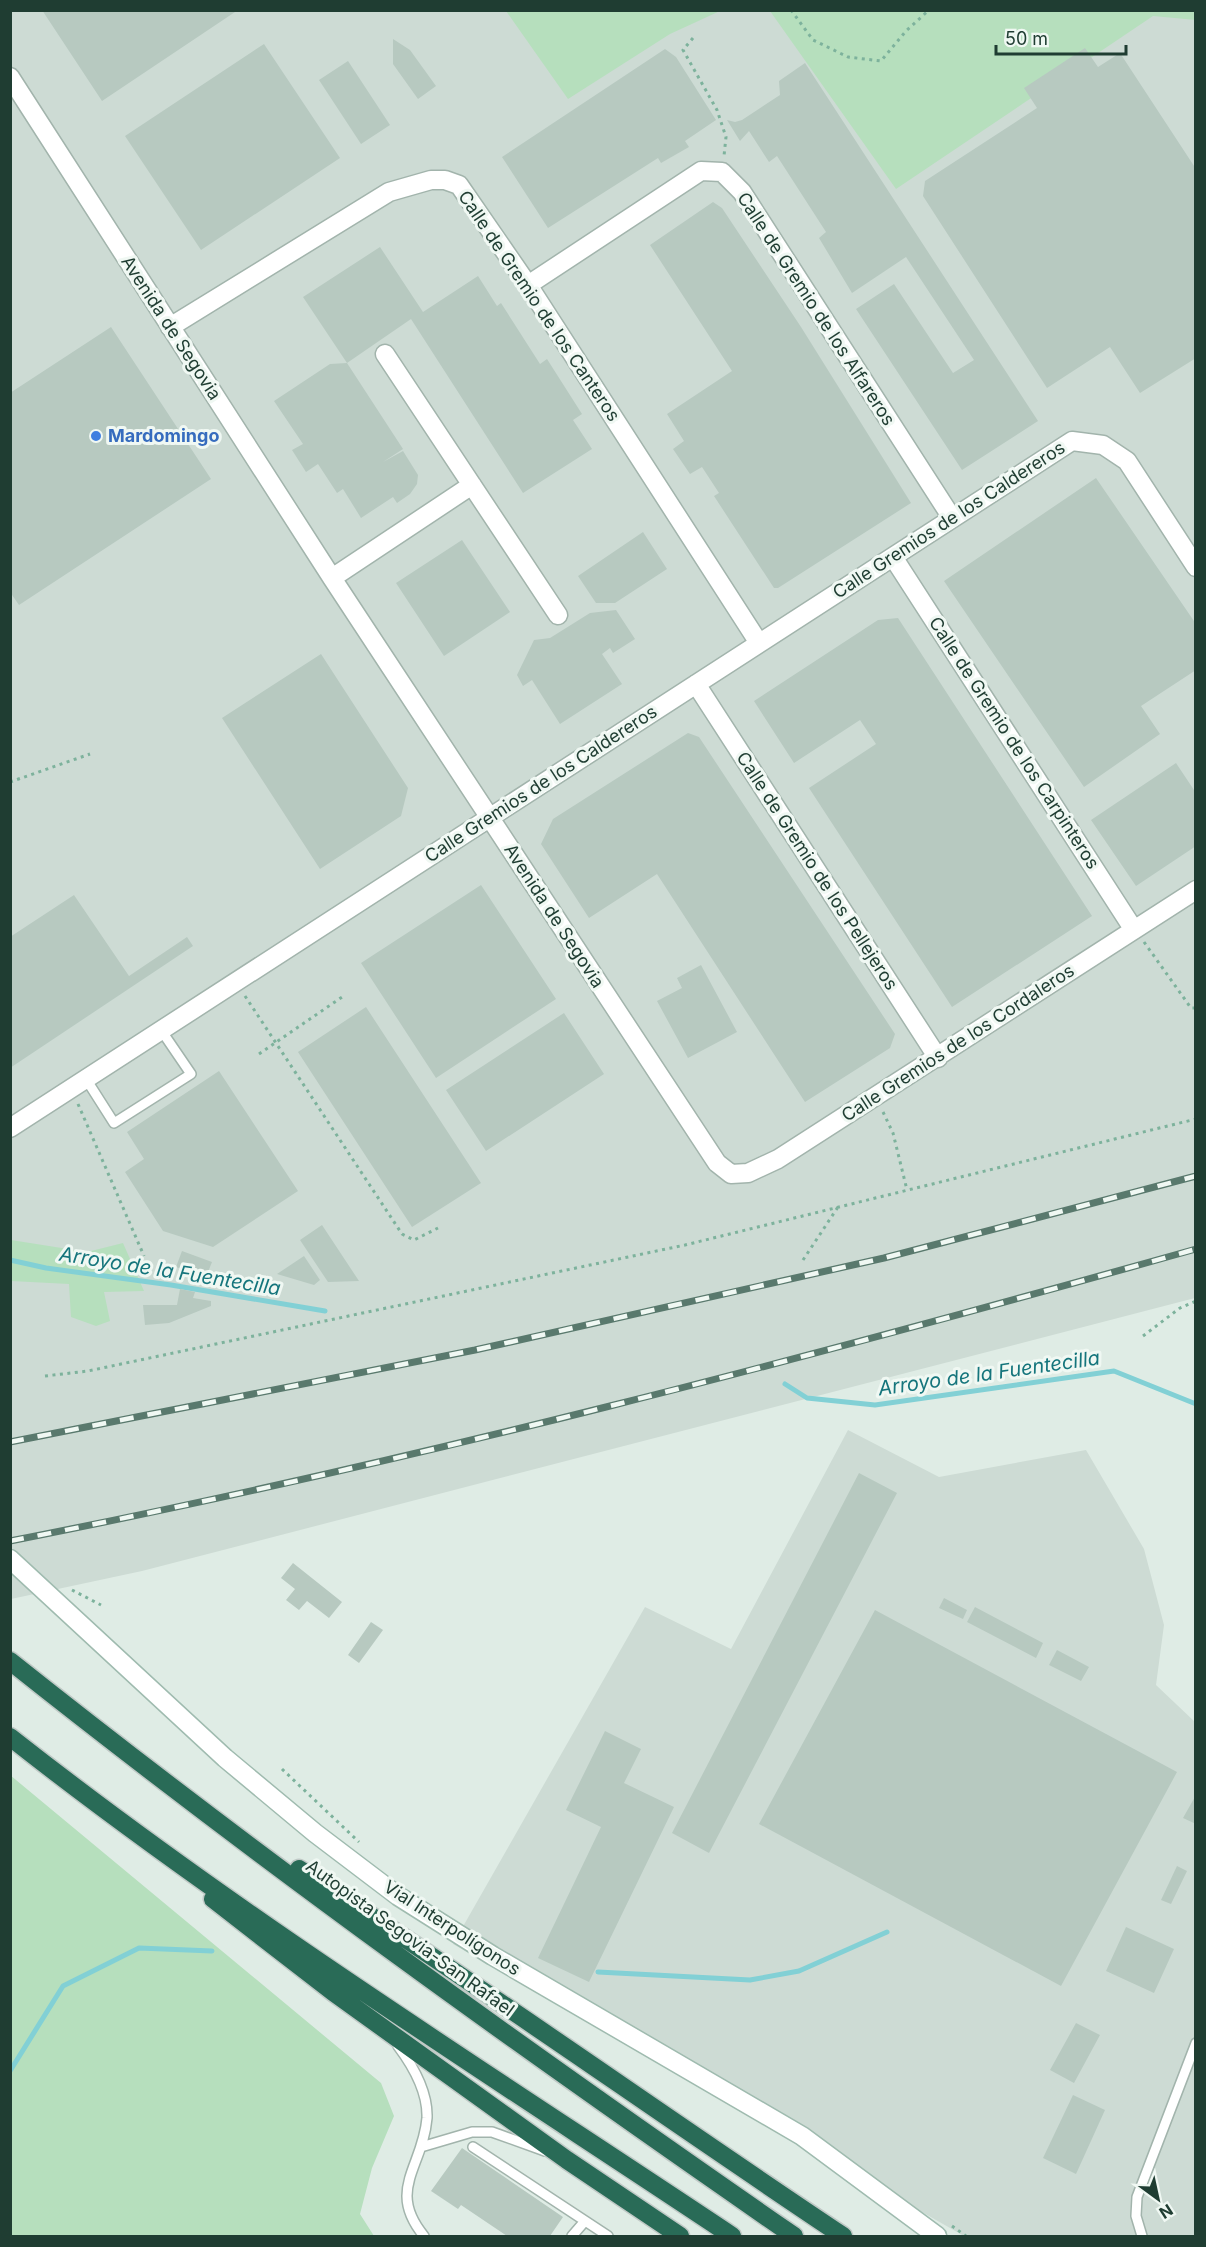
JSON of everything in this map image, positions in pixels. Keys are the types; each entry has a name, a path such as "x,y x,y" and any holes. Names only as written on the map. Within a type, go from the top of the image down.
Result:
{"highway":[{"name":"Autopista Segovia-San Rafael","path":"10,1661 161,1781 409,1965 794,2236"},
{"path":"10,1737 263,1940 567,2160 678,2236"},
{"path":"161,1781 397,1932 660,2115 843,2236"},
{"path":"109,1815 349,1981 732,2236"}],"street":[{"name":"Avenida de Segovia","path":"10,77 332,578 717,1163"},
{"path":"528,285 701,171 722,172"},
{"name":"Calle de Gremio de los Alfareros","path":"722,172 742,192 952,518"},
{"name":"Calle de Gremio de los Canteros","path":"170,327 389,192 430,180 445,180 459,185 528,285 759,643"},
{"path":"386,354 558,615"},
{"name":"Calle Gremios de los Caldereros","path":"10,1128 1072,441 1103,445 1127,461 1196,567"},
{"path":"332,578 472,485"},
{"name":"Calle de Gremio de los Carpinteros","path":"893,556 1134,930"},
{"name":"Calle de Gremio de los Pellejeros","path":"696,684 938,1058"},
{"name":"Calle Gremios de los Cordaleros","path":"717,1163 731,1174 748,1173 778,1159 1196,890"},
{"name":"Vial Interpolígonos","path":"10,1559 225,1758 315,1833 399,1896 493,1956 802,2136 937,2236"}],"lane":[{"path":"78,1084 114,1123 191,1074 161,1030"},
{"path":"385,2030 410,2061 423,2091 427,2117 421,2148 406,2186 406,2202 411,2221 424,2236"},
{"path":"1142,2236 1136,2216 1137,2197 1196,2043"},
{"path":"421,2148 472,2132 492,2132 567,2160"},
{"path":"473,2147 608,2236"},
{"path":"572,2236 585,2221"}],"path":[{"path":"791,10 813,40 848,57 881,61 906,31 929,10"},
{"path":"693,38 683,50 717,110 726,137 722,172"},
{"path":"10,782 90,754"},
{"path":"1134,930 1191,1008 1196,1008"},
{"path":"236,982 402,1234 414,1240 438,1228"},
{"path":"259,1054 345,995"},
{"path":"78,1084 144,1256"},
{"path":"874,1098 893,1133 907,1190"},
{"path":"45,1376 88,1371 685,1245 1196,1119"},
{"path":"802,1260 838,1207"},
{"path":"1143,1336 1180,1308 1196,1301"},
{"path":"72,1590 101,1605"}],"shaded area":[{"path":"10,11 1195,11 1195,1298 142,1571 11,1599"},
{"path":"848,1430 939,1477 1086,1450 1144,1549 1164,1625 1156,1685 1195,1722 1195,2236 964,2236 453,1944 645,1607 731,1649"}],"green space":[{"path":"1195,10 1196,20 1153,16 896,189 770,11"},
{"path":"506,11 720,11 670,34 568,99"},
{"path":"11,1240 87,1252 123,1243 144,1291 104,1292 110,1321 96,1326 71,1317 69,1284 11,1281"},
{"path":"10,1775 381,2083 394,2116 372,2168 360,2214 374,2236 11,2236"}],"building":[{"path":"42,10 238,10 102,101"},
{"path":"393,39 410,50 436,86 418,99 393,64"},
{"path":"264,44 340,158 201,250 125,136"},
{"path":"1085,48 1098,67 1120,53 1196,169 1196,358 1140,393 1110,347 1047,388 923,196 925,181 1037,108 1024,88"},
{"path":"665,49 676,57 716,120 685,141 689,147 661,163 658,158 548,228 502,157"},
{"path":"348,61 390,125 361,144 319,80"},
{"path":"805,63 1038,421 962,470 856,309 894,284 953,373 974,360 906,257 852,293 819,238 826,232 777,156 769,162 749,131 740,141 727,120 735,122 742,120 780,95 779,81"},
{"path":"713,202 722,208 801,327 911,503 778,588 774,588 714,496 719,493 702,467 690,474 673,449 684,441 667,414 732,371 650,245"},
{"path":"380,247 423,312 478,276 497,306 501,303 540,364 547,359 582,414 573,420 592,449 523,493 411,319 347,363 303,297"},
{"name":"Mardomingo","path":"111,327 211,479 19,605 10,592 10,393"},
{"path":"347,363 403,449 383,462 403,451 418,475 417,484 410,494 397,503 393,497 361,518 343,489 337,493 318,464 306,472 292,450 303,444 274,401 330,364"},
{"path":"1096,478 1196,624 1196,670 1141,706 1160,734 1084,787 944,581"},
{"path":"643,532 667,569 615,603 596,603 578,576"},
{"path":"462,540 510,612 444,656 396,583"},
{"path":"616,610 635,639 613,653 610,648 602,654 622,684 560,724 532,680 523,686 517,675 534,640 550,638 590,613"},
{"path":"898,618 1092,916 952,1007 809,788 876,744 860,720 794,763 754,701 878,620"},
{"path":"321,654 408,788 401,816 320,869 222,718"},
{"path":"688,733 699,737 895,1034 890,1048 805,1102 657,874 589,918 541,844 553,819"},
{"path":"1176,763 1196,793 1196,846 1136,886 1091,820"},
{"path":"481,885 556,999 436,1078 361,963"},
{"path":"74,895 129,976 187,937 193,946 10,1068 10,937"},
{"path":"701,965 737,1032 688,1058 657,1001 682,988 677,978"},
{"path":"366,1007 481,1183 412,1227 298,1052"},
{"path":"564,1013 604,1074 486,1151 446,1090"},
{"path":"219,1071 298,1191 213,1247 163,1231 125,1172 144,1159 127,1132"},
{"path":"322,1225 359,1281 328,1282 300,1240"},
{"path":"182,1251 212,1262 206,1277 176,1267"},
{"path":"304,1256 320,1280 314,1285 277,1274"},
{"path":"180,1289 195,1292 193,1298 211,1301 211,1306 169,1323 145,1325 143,1305 177,1305"},
{"path":"859,1473 897,1493 709,1853 672,1833"},
{"path":"293,1563 342,1602 329,1618 307,1601 299,1610 286,1600 295,1589 281,1578"},
{"path":"944,1598 967,1610 963,1619 939,1608"},
{"path":"975,1607 1043,1643 1036,1658 967,1622"},
{"path":"875,1610 1177,1772 1061,1986 759,1824"},
{"path":"371,1622 383,1630 359,1663 348,1655"},
{"path":"1057,1650 1089,1667 1081,1681 1049,1665"},
{"path":"605,1731 641,1749 624,1783 674,1807 589,1982 538,1958 601,1827 566,1810"},
{"path":"1196,1795 1196,1824 1183,1818"},
{"path":"1177,1866 1187,1871 1171,1904 1161,1900"},
{"path":"1126,1927 1174,1949 1154,1993 1106,1971"},
{"path":"1076,2023 1100,2035 1074,2083 1050,2070"},
{"path":"1073,2095 1105,2110 1076,2174 1043,2158"},
{"path":"462,2148 563,2217 550,2236 507,2236 461,2205 458,2209 431,2191"}],"waterway":[{"name":"Arroyo de la Fuentecilla","path":"10,1260 46,1268 171,1285 325,1311"},
{"name":"Arroyo de la Fuentecilla","path":"785,1384 807,1398 875,1405 1114,1371 1196,1404"},
{"path":"598,1972 750,1980 799,1971 887,1932"},
{"path":"10,2071 63,1986 139,1948 212,1951"}],"railway":[{"path":"10,1442 475,1350 884,1258 1196,1176"},
{"path":"10,1541 309,1478 606,1407 902,1330 1196,1249"}],"place":[{"name":"Mardomingo","path":"96,436"}]}
